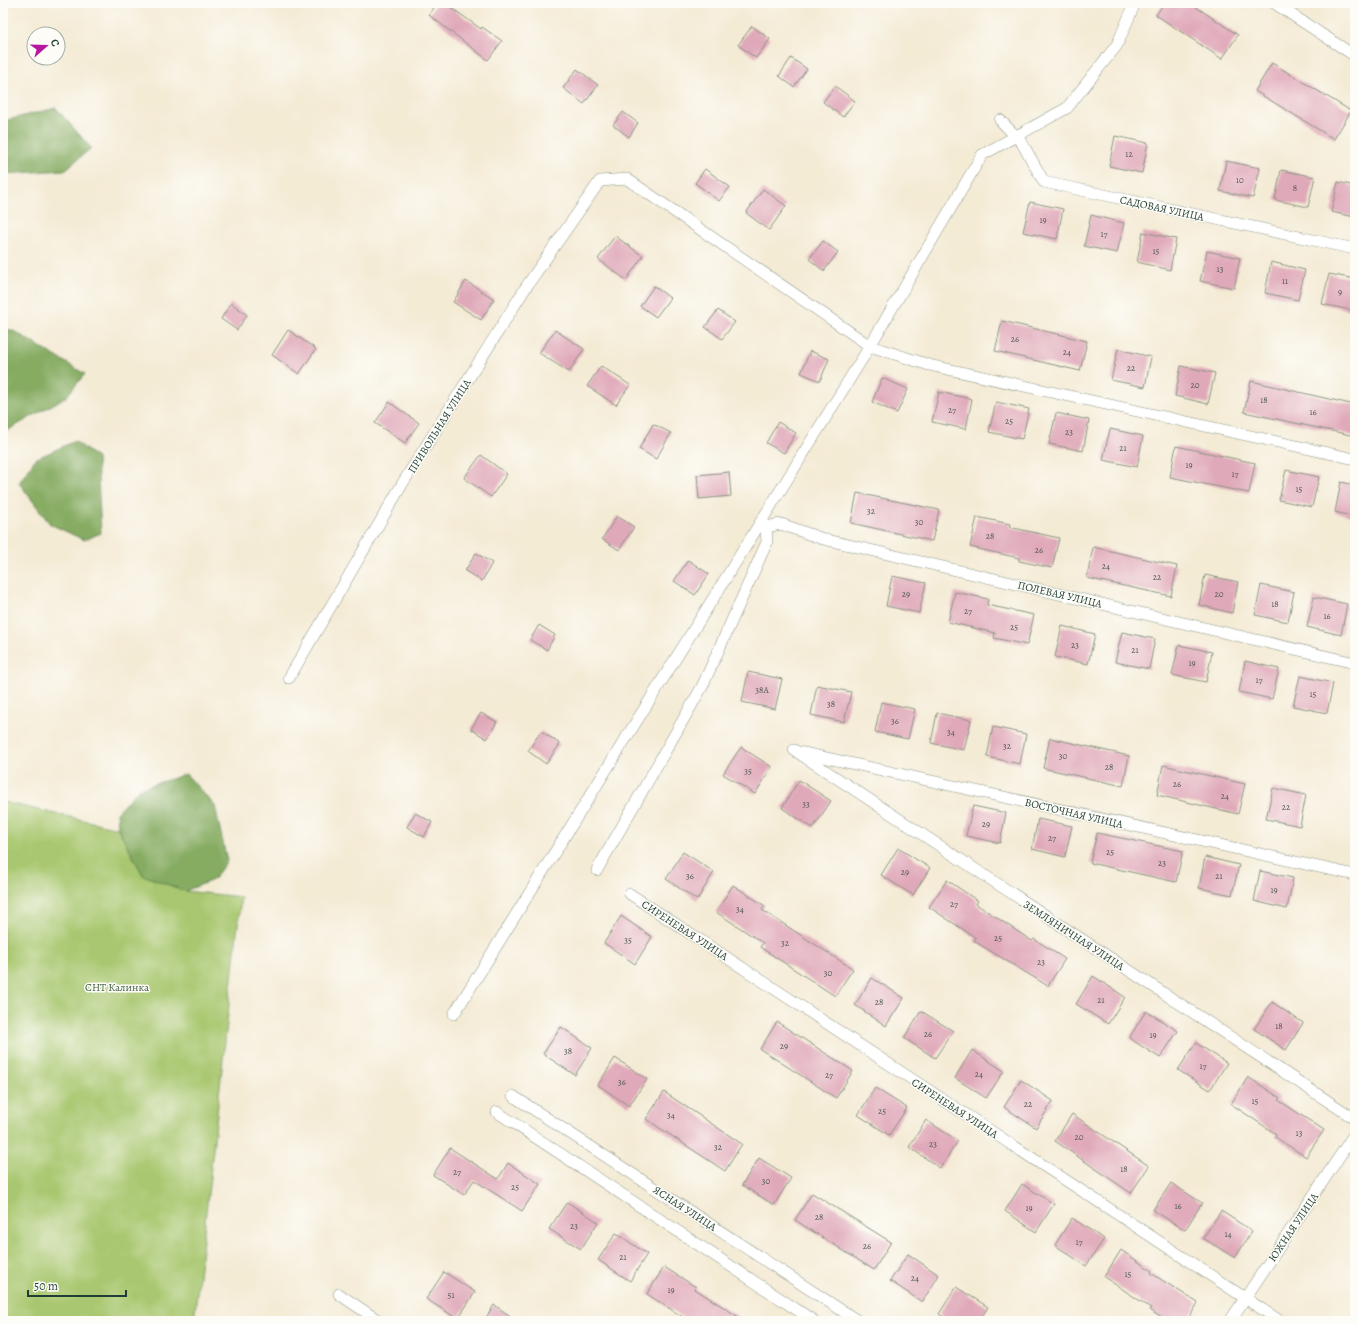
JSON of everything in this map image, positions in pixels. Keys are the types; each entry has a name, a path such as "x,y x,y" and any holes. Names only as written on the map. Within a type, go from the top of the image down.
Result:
{"street":[{"path":"454,1014 764,523 982,155 1067,108 1117,44 1135,3"},
{"path":"1274,3 1355,56"},
{"name":"САДОВАЯ УЛИЦА","path":"1000,120 1022,143 1044,182 1355,249"},
{"name":"ПРИВОЛЬНАЯ УЛИЦА","path":"289,678 404,481 528,284 600,181 627,179 870,346"},
{"path":"870,346 929,365 1355,459"},
{"path":"597,870 702,687 767,542 764,523"},
{"name":"ПОЛЕВАЯ УЛИЦА","path":"764,523 781,524 823,539 1355,662"},
{"name":"ВОСТОЧНАЯ УЛИЦА","path":"794,750 1355,875"},
{"name":"ЗЕМЛЯНИЧНАЯ УЛИЦА","path":"794,750 1355,1119"},
{"name":"СИРЕНЕВАЯ УЛИЦА","path":"630,894 1280,1321"},
{"name":"ЯСНАЯ УЛИЦА","path":"513,1096 858,1321"},
{"path":"497,1112 814,1321"},
{"name":"ЮЖНАЯ УЛИЦА","path":"1230,1321 1355,1133"},
{"path":"339,1294 379,1321"}],"green space":[{"path":"56,108 91,148 65,170 3,174 3,121"},
{"path":"3,329 12,330 85,374 66,397 3,433"},
{"path":"75,441 97,458 101,533 84,540 50,524 19,483 35,459"},
{"path":"186,774 215,806 227,861 213,880 185,891 143,875 118,828 117,812 139,789"},
{"name":"СНТ Калинка","path":"3,802 118,828 143,875 185,891 241,897 194,1321 3,1321"}],"building":[{"path":"437,3 445,3 481,29 482,27 502,41 488,60 429,15"},
{"path":"1164,3 1190,3 1238,35 1222,59 1156,15"},
{"path":"752,26 770,39 756,58 738,45"},
{"path":"791,58 807,69 794,87 779,76"},
{"path":"1272,63 1351,111 1334,139 1255,91"},
{"path":"577,69 598,85 584,104 563,88"},
{"path":"835,86 855,101 843,117 823,102"},
{"path":"623,112 638,123 629,137 613,125"},
{"path":"1115,136 1148,143 1142,173 1109,166"},
{"path":"1226,161 1260,168 1253,198 1220,191"},
{"path":"705,169 730,187 719,201 695,183"},
{"path":"1281,170 1315,177 1308,207 1275,200"},
{"path":"1338,182 1355,186 1355,217 1331,212"},
{"path":"763,189 786,206 769,230 746,213"},
{"path":"1030,202 1063,209 1057,239 1023,232"},
{"path":"1091,215 1124,223 1117,253 1084,246"},
{"path":"1143,232 1176,239 1170,270 1137,262"},
{"path":"615,236 643,256 626,280 598,259"},
{"path":"823,241 838,252 824,271 809,259"},
{"path":"1207,251 1240,258 1234,288 1200,281"},
{"path":"1271,262 1305,270 1298,300 1265,293"},
{"path":"1329,274 1355,279 1355,311 1322,304"},
{"path":"466,281 494,299 481,320 453,302"},
{"path":"654,286 670,298 656,317 640,306"},
{"path":"231,303 247,315 237,330 221,319"},
{"path":"718,310 735,322 722,339 705,327"},
{"path":"1002,321 1087,341 1080,371 995,351"},
{"path":"288,330 316,349 299,374 272,355"},
{"path":"555,330 584,349 569,372 539,353"},
{"path":"1118,349 1151,357 1145,387 1111,380"},
{"path":"810,351 829,359 820,381 801,373"},
{"path":"601,366 630,385 616,405 587,386"},
{"path":"1181,366 1215,373 1208,404 1175,396"},
{"path":"882,378 908,389 897,413 872,402"},
{"path":"1251,381 1355,405 1355,436 1244,412"},
{"path":"939,392 972,399 966,429 932,422"},
{"path":"389,402 419,423 405,443 375,423"},
{"path":"996,402 1029,409 1022,439 989,432"},
{"path":"1056,413 1089,420 1083,451 1049,444"},
{"path":"778,422 796,433 784,453 766,443"},
{"path":"653,424 671,433 656,459 639,449"},
{"path":"1110,429 1143,436 1137,467 1103,460"},
{"path":"1176,446 1255,463 1249,493 1170,477"},
{"path":"481,455 507,474 491,497 464,478"},
{"path":"1286,470 1319,477 1312,507 1279,500"},
{"path":"729,472 731,496 699,499 697,475"},
{"path":"1341,482 1355,485 1355,517 1335,512"},
{"path":"857,493 939,510 932,541 851,523"},
{"path":"617,516 634,527 619,550 602,539"},
{"path":"977,517 1010,524 1009,527 1059,538 1052,568 1019,561 1019,558 970,547"},
{"path":"1093,547 1177,566 1171,596 1087,578"},
{"path":"476,553 492,563 482,581 465,571"},
{"path":"688,560 709,574 695,595 674,581"},
{"path":"1205,575 1238,582 1232,613 1199,605"},
{"path":"892,576 926,583 919,613 886,606"},
{"path":"1261,585 1294,592 1288,622 1255,615"},
{"path":"955,592 988,599 987,605 1034,615 1027,645 994,638 995,633 948,622"},
{"path":"1314,597 1347,604 1341,635 1307,627"},
{"path":"539,625 555,635 547,650 530,640"},
{"path":"1062,626 1095,634 1088,664 1055,657"},
{"path":"1122,632 1155,639 1149,669 1115,662"},
{"path":"1179,645 1212,652 1206,682 1172,675"},
{"path":"1245,661 1279,669 1272,699 1239,692"},
{"path":"748,672 782,679 775,709 742,702"},
{"path":"1300,676 1333,683 1327,713 1293,706"},
{"path":"817,685 851,692 844,722 811,715"},
{"path":"881,702 915,709 908,739 875,732"},
{"path":"481,713 497,722 487,739 471,729"},
{"path":"937,713 971,720 964,750 931,743"},
{"path":"993,727 1026,734 1020,764 987,757"},
{"path":"541,731 560,744 546,764 528,751"},
{"path":"1050,738 1129,756 1123,786 1043,768"},
{"path":"741,747 772,767 755,794 723,774"},
{"path":"1163,765 1245,784 1238,814 1157,795"},
{"path":"799,780 831,801 813,828 782,808"},
{"path":"1273,788 1306,795 1300,826 1266,819"},
{"path":"973,806 1006,813 1000,843 966,836"},
{"path":"415,813 432,822 424,837 407,827"},
{"path":"1038,819 1072,826 1065,857 1032,849"},
{"path":"1097,833 1183,851 1176,882 1090,863"},
{"path":"898,848 930,868 913,895 881,875"},
{"path":"683,852 714,872 697,900 666,879"},
{"path":"1205,857 1239,865 1232,895 1199,888"},
{"path":"1260,871 1293,878 1287,909 1254,901"},
{"path":"947,880 978,901 976,904 1032,941 1034,939 1065,959 1048,986 974,941 976,938 929,907"},
{"path":"733,885 765,906 762,910 853,969 835,996 760,947 763,943 716,912"},
{"path":"621,916 652,937 635,964 604,943"},
{"path":"1093,976 1125,997 1108,1024 1076,1004"},
{"path":"872,978 904,998 886,1026 855,1005"},
{"path":"1272,1002 1303,1023 1286,1050 1254,1029"},
{"path":"921,1011 953,1031 935,1058 904,1038"},
{"path":"1146,1011 1178,1031 1160,1058 1129,1038"},
{"path":"777,1022 853,1071 836,1098 760,1049"},
{"path":"561,1027 592,1048 575,1075 543,1054"},
{"path":"1196,1043 1227,1063 1210,1090 1178,1070"},
{"path":"972,1050 1004,1071 986,1098 955,1078"},
{"path":"615,1058 647,1079 629,1106 598,1085"},
{"path":"1248,1077 1280,1098 1278,1100 1324,1130 1306,1157 1275,1137 1276,1134 1231,1104"},
{"path":"1021,1080 1053,1101 1036,1128 1004,1107"},
{"path":"875,1088 907,1108 889,1135 858,1115"},
{"path":"664,1092 742,1144 725,1171 646,1119"},
{"path":"1072,1114 1149,1166 1131,1193 1055,1141"},
{"path":"926,1120 958,1141 940,1168 909,1147"},
{"path":"450,1148 498,1179 508,1163 540,1184 522,1211 474,1180 464,1195 433,1175"},
{"path":"759,1158 791,1178 774,1205 742,1185"},
{"path":"1171,1183 1202,1203 1185,1230 1153,1210"},
{"path":"1022,1184 1054,1204 1036,1232 1005,1211"},
{"path":"812,1193 891,1242 874,1270 795,1220"},
{"path":"567,1202 598,1222 581,1249 549,1229"},
{"path":"1221,1211 1252,1231 1235,1258 1203,1238"},
{"path":"1072,1218 1104,1239 1086,1266 1055,1245"},
{"path":"616,1233 647,1254 630,1281 598,1260"},
{"path":"1121,1250 1152,1271 1151,1273 1198,1303 1187,1321 1167,1321 1149,1310 1151,1308 1104,1277"},
{"path":"908,1254 939,1275 922,1302 890,1281"},
{"path":"664,1267 745,1321 689,1321 647,1294"},
{"path":"444,1272 475,1292 458,1319 426,1299"},
{"path":"956,1287 988,1307 979,1321 950,1321 939,1314"},
{"path":"494,1305 518,1321 484,1321"}]}
